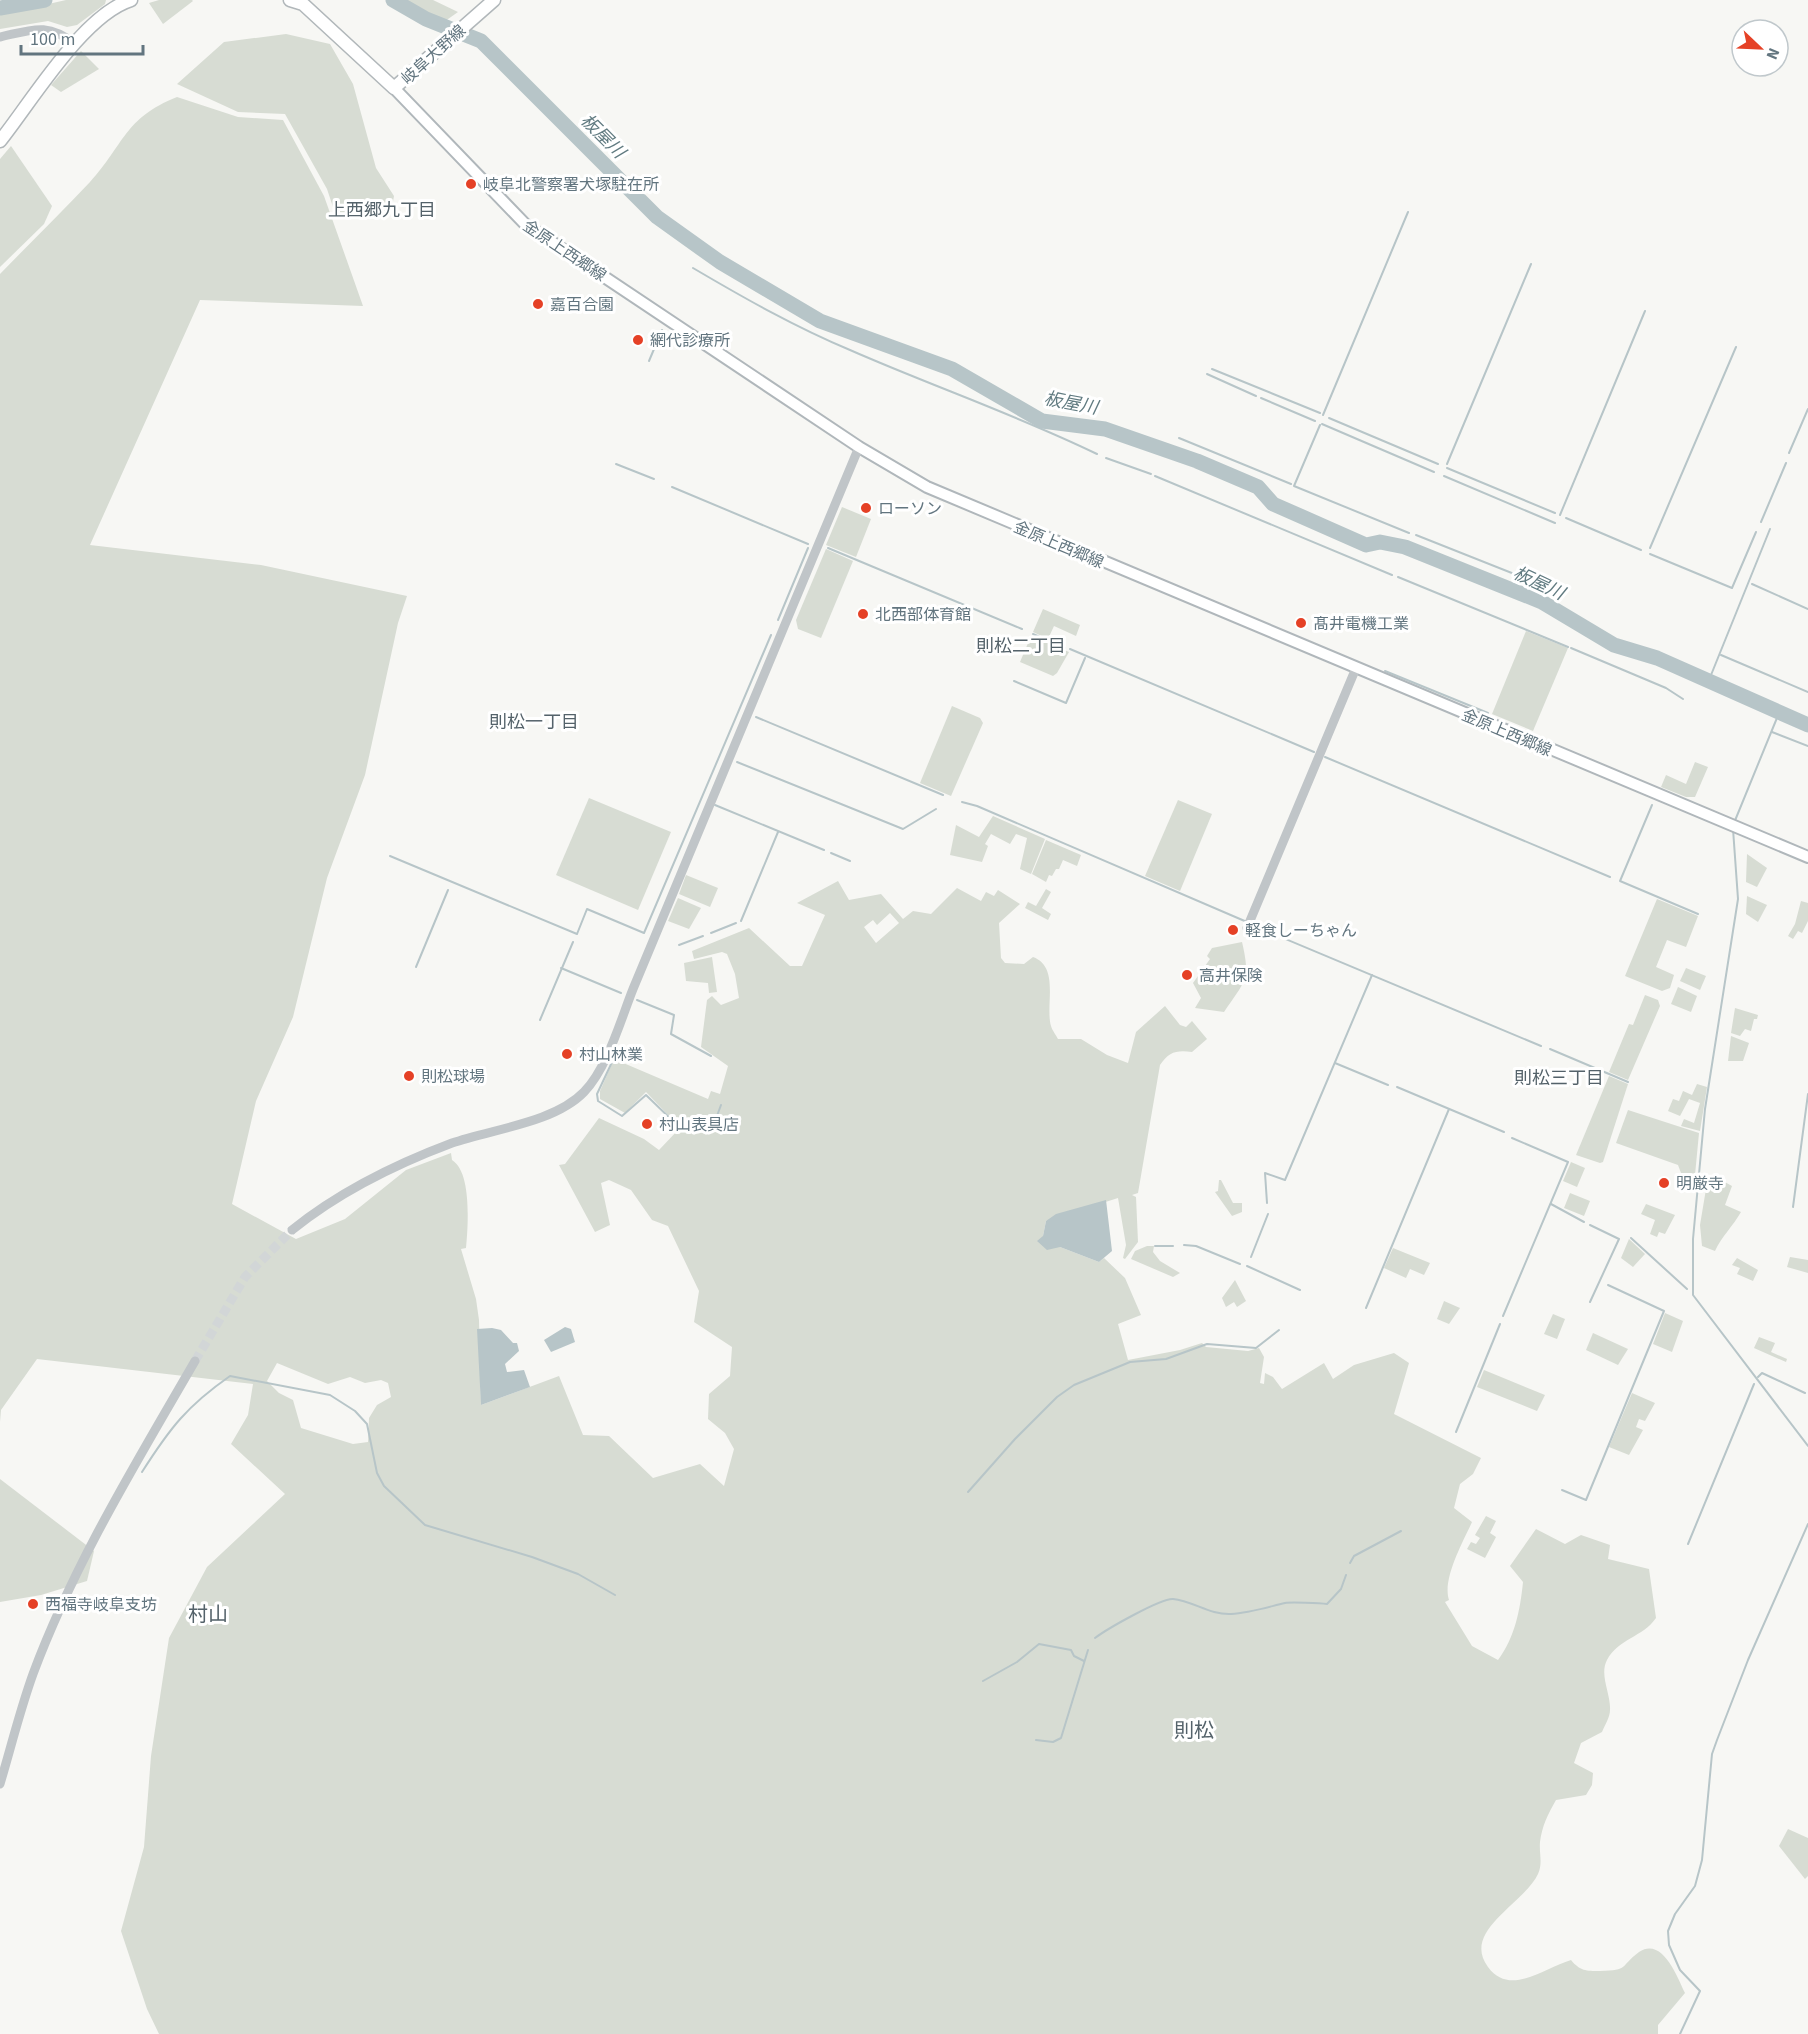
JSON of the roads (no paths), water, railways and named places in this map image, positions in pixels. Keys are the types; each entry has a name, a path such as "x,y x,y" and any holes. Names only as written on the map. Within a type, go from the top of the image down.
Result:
{"main road":[{"name":"岐阜大野線","path":"290,0 303,4 394,88 494,0"},
{"path":"0,141 89,27 123,1"},
{"name":"金原上西郷線","path":"394,88 525,224 859,447 937,492 1808,857"}],"street":[{"path":"0,37 42,28 63,35 75,44"},
{"path":"292,1230 344,1194 400,1164 453,1143 553,1113 588,1088 598,1071 633,989 859,447"},
{"path":"1247,928 1356,668"},
{"path":"0,1784 33,1675 65,1599 97,1532 195,1361"}],"waterway":[{"name":"板屋川","path":"0,8 45,0"},
{"name":"板屋川","path":"393,0 426,19 481,41 657,217 720,262 820,321 952,369 1042,421 1105,429 1197,461 1258,487 1273,504 1366,545 1380,542 1405,547 1542,602 1614,645 1657,658 1808,725"},
{"path":"1323,415 1408,212"},
{"path":"1447,464 1531,264"},
{"path":"693,268 809,332 1036,426 1097,454"},
{"path":"1560,515 1645,311"},
{"path":"649,361 662,330"},
{"path":"1650,548 1736,347"},
{"path":"1212,369 1320,413"},
{"path":"1207,374 1256,396"},
{"path":"1261,398 1315,421"},
{"path":"1789,453 1808,409"},
{"path":"1329,418 1438,464"},
{"path":"1322,424 1434,472"},
{"path":"1320,425 1294,486 1409,533"},
{"path":"1179,438 1291,484"},
{"path":"1106,458 1151,474"},
{"path":"1761,522 1786,463"},
{"path":"616,464 654,479"},
{"path":"1447,468 1555,513"},
{"path":"1155,476 1392,575"},
{"path":"1444,476 1555,523"},
{"path":"672,487 808,544"},
{"path":"1566,518 1641,550"},
{"path":"1709,680 1770,529"},
{"path":"1650,554 1732,588 1756,532"},
{"path":"1416,535 1532,581"},
{"path":"778,620 808,548"},
{"path":"828,548 1022,629"},
{"path":"1398,577 1568,647"},
{"path":"1752,584 1808,609"},
{"path":"1033,634 1065,648"},
{"path":"390,856 577,934 587,909 644,933 771,635"},
{"path":"1571,648 1666,688 1683,699"},
{"path":"1070,649 1314,752"},
{"path":"1721,655 1808,692"},
{"path":"1014,681 1066,703 1085,658"},
{"path":"1385,671 1488,713"},
{"path":"1734,823 1779,713"},
{"path":"756,717 943,795"},
{"path":"1772,732 1808,746"},
{"path":"1325,757 1610,877"},
{"path":"737,762 903,829 936,809"},
{"path":"962,802 977,806 1247,922"},
{"path":"715,805 824,850"},
{"path":"1652,805 1620,881 1698,914"},
{"path":"1733,829 1738,899 1705,1109 1693,1239 1693,1295 1808,1446"},
{"path":"741,921 778,832"},
{"path":"831,853 850,861"},
{"path":"416,967 448,890"},
{"path":"711,933 736,923"},
{"path":"1252,925 1541,1046"},
{"path":"679,945 703,936"},
{"path":"540,1020 573,942"},
{"path":"561,968 621,993"},
{"path":"1267,1203 1265,1173 1285,1180 1372,975"},
{"path":"637,1000 674,1015 671,1034 711,1056"},
{"path":"1550,1049 1628,1082"},
{"path":"613,1060 597,1094 598,1101 622,1116 646,1095 677,1125 711,1132 721,1105"},
{"path":"1335,1063 1388,1085"},
{"path":"1397,1087 1504,1132"},
{"path":"1793,1207 1808,1094"},
{"path":"1366,1308 1449,1109"},
{"path":"1503,1316 1568,1162 1512,1138"},
{"path":"1551,1204 1584,1222"},
{"path":"1251,1257 1268,1214"},
{"path":"1590,1225 1619,1239 1590,1302"},
{"path":"1631,1238 1687,1289"},
{"path":"1184,1245 1196,1246 1240,1264"},
{"path":"1155,1246 1173,1246"},
{"path":"1247,1266 1300,1290"},
{"path":"1562,1490 1586,1500 1664,1311 1608,1285"},
{"path":"1456,1432 1500,1324"},
{"path":"968,1492 1015,1439 1057,1397 1074,1385 1130,1362 1166,1359 1207,1344 1256,1348 1279,1330"},
{"path":"1758,1377 1762,1373 1805,1393"},
{"path":"142,1472 180,1419 202,1397 230,1376 330,1395 355,1411 367,1424 377,1473 384,1486 425,1525 532,1557 578,1574 615,1595"},
{"path":"1688,1544 1754,1384"},
{"path":"1680,2034 1700,1991 1680,1970 1669,1945 1668,1931 1675,1914 1695,1886 1702,1860 1712,1754 1748,1660 1808,1524"},
{"path":"1350,1563 1354,1556 1401,1531"},
{"path":"1095,1638 1122,1621 1173,1599 1223,1614 1252,1611 1285,1603 1327,1604 1341,1589 1346,1575"},
{"path":"983,1681 1017,1662 1039,1644 1071,1650 1074,1656 1084,1661"},
{"path":"1036,1740 1053,1742 1061,1738 1088,1650"}],"tunnel":[{"path":"195,1361 245,1277 292,1230"}],"place":[{"name":"岐阜北警察署犬塚駐在所","path":"471,184"},
{"name":"嘉百合園","path":"538,304"},
{"name":"網代診療所","path":"638,340"},
{"name":"ローソン","path":"866,508"},
{"name":"北西部体育館","path":"863,614"},
{"name":"髙井電機工業","path":"1301,623"},
{"name":"軽食しーちゃん","path":"1233,930"},
{"name":"高井保険","path":"1187,975"},
{"name":"村山林業","path":"567,1054"},
{"name":"則松球場","path":"409,1076"},
{"name":"村山表具店","path":"647,1124"},
{"name":"明厳寺","path":"1664,1183"},
{"name":"西福寺岐阜支坊","path":"33,1604"}],"district":[{"name":"上西郷九丁目","path":"382,210"},
{"name":"則松二丁目","path":"1021,646"},
{"name":"則松一丁目","path":"534,722"},
{"name":"則松三丁目","path":"1559,1078"},
{"name":"村山","path":"208,1614"},
{"name":"則松","path":"1194,1730"}]}
